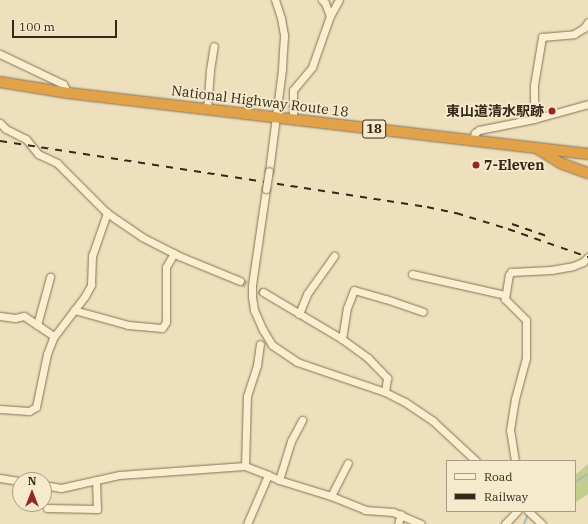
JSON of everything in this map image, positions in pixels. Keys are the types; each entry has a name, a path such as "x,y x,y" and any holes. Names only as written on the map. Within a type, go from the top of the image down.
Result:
{"highway":[{"name":"National Highway Route 18","path":"0,82 68,93 207,110 584,153"},
{"path":"536,148 553,159 588,173"},
{"path":"574,168 576,159 584,153"}],"street":[{"path":"275,0 281,18 284,35 282,69 252,285 254,310 272,345 297,362 385,392 420,410 475,460"},
{"path":"322,0 325,3 330,16"},
{"path":"293,120 293,90 312,67 330,16 339,0"},
{"path":"534,119 534,85 542,37 574,34 584,28 588,22"},
{"path":"207,110 210,70 214,46"},
{"path":"0,54 63,84 68,93"},
{"path":"472,140 475,133 479,130 534,119 588,104"},
{"path":"0,123 6,129 26,139 38,154 57,164 107,213 142,237 174,253 240,281"},
{"path":"0,409 29,411 36,407 47,354 54,336 91,285 92,256 107,213"},
{"path":"74,310 128,325 162,328 166,322 166,267 174,253"},
{"path":"299,314 307,294 334,256"},
{"path":"515,460 510,430 515,399 526,358 526,320 505,299 511,272 551,270 573,266 583,262 588,257"},
{"path":"412,274 505,295"},
{"path":"37,325 50,277"},
{"path":"342,340 347,308 354,290 423,312"},
{"path":"263,292 342,340 368,358 387,378 385,392"},
{"path":"0,316 15,318 24,316 54,336"},
{"path":"245,466 247,396 257,365 260,344"},
{"path":"279,480 291,441 302,420"},
{"path":"331,496 348,463"},
{"path":"52,486 60,488 119,475 245,466 279,480 331,496 365,510 401,514 421,524"},
{"path":"247,524 268,475"},
{"path":"0,478 12,480"},
{"path":"52,508 96,509 96,480"},
{"path":"505,524 516,512"},
{"path":"529,512 542,524"},
{"path":"398,524 401,514"}],"green space":[{"path":"588,464 588,494 576,502 576,474"}],"waterway":[{"path":"576,481 588,474"},
{"path":"524,524 528,514"}],"tunnel":[{"path":"240,281 263,292"}],"railway":[{"path":"0,141 427,207 456,213 508,229 588,257"},
{"path":"512,224 546,236"}],"place":[{"name":"東山道清水駅跡","path":"552,111"},
{"name":"7-Eleven","path":"476,165"}]}
